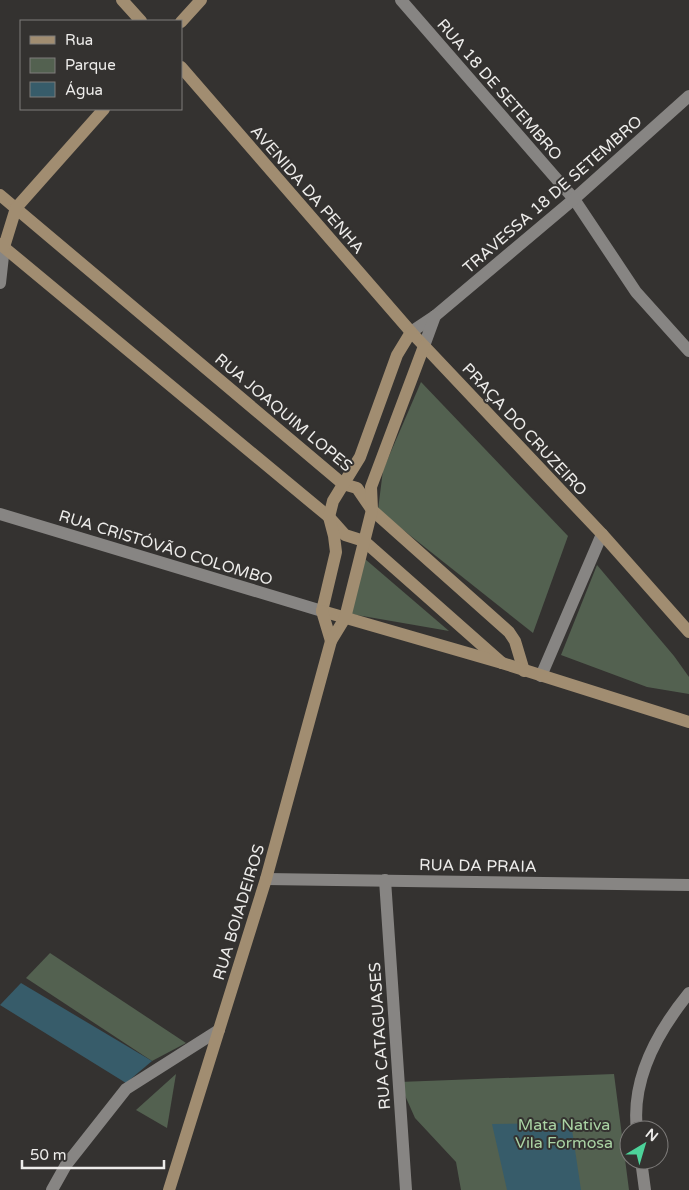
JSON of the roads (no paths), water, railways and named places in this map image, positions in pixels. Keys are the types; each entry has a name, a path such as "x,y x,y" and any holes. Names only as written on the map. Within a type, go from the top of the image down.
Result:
{"street":[{"path":"122,0 140,20"},
{"path":"182,21 201,0"},
{"name":"RUA 18 DE SETEMBRO","path":"401,0 574,200 636,292 689,351"},
{"name":"AVENIDA DA PENHA","path":"182,68 411,332"},
{"name":"TRAVESSA 18 DE SETEMBRO","path":"411,332 435,316 574,200 689,96"},
{"path":"0,283 2,246 16,208 103,110"},
{"name":"RUA JOAQUIM LOPES","path":"0,194 342,484 357,488 372,510 509,632 515,641 524,670"},
{"path":"2,246 329,517 345,535 364,541 502,663"},
{"path":"345,618 372,510 371,486 435,316"},
{"path":"331,641 322,612 336,552 329,517 333,501 360,457 397,355 411,332"},
{"name":"PRAÇA DO CRUZEIRO","path":"411,332 602,534 689,632"},
{"name":"RUA CRISTÓVÃO COLOMBO","path":"0,514 322,612"},
{"path":"541,676 602,534"},
{"path":"322,612 502,663 689,722"},
{"name":"RUA BOIADEIROS","path":"169,1190 266,879 331,641 345,618"},
{"name":"RUA DA PRAIA","path":"266,879 689,885"},
{"name":"RUA CATAGUASES","path":"385,880 406,1190"},
{"path":"636,1120 634,1110 648,1058 675,1011 689,993"},
{"path":"52,1190 66,1165 126,1089 219,1030"},
{"path":"642,1170 645,1190"}],"water":[{"path":"21,983 152,1061 126,1083 0,1005"},
{"path":"571,1123 581,1190 507,1190 492,1124"}],"park label":[{"name":"Mata Nativa Vila Formosa","path":"564,1133"}]}
